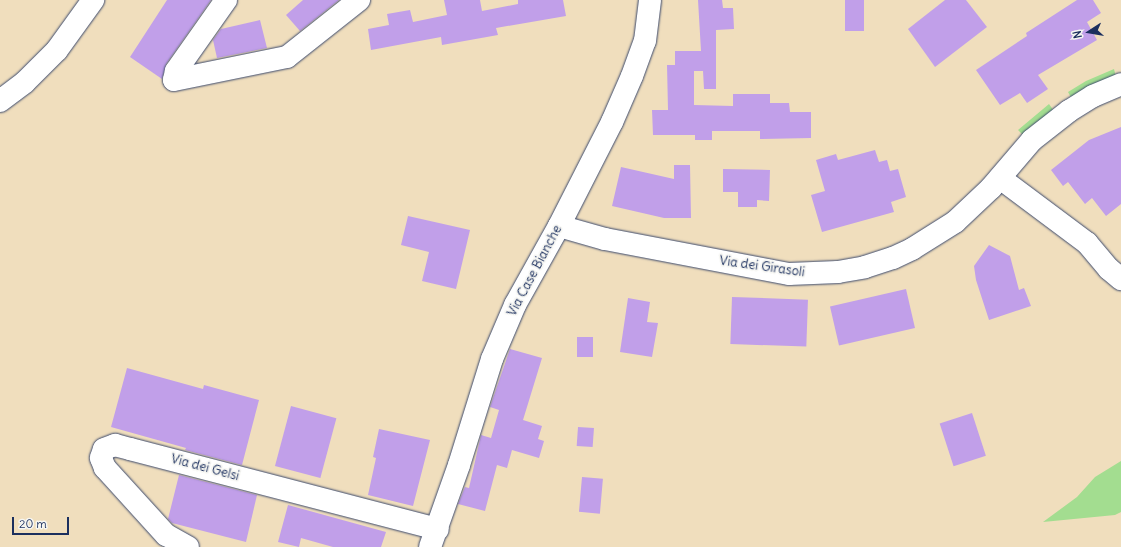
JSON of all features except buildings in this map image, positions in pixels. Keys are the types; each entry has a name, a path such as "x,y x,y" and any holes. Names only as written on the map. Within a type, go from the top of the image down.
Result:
{"street":[{"path":"0,101 24,82 57,50 93,0"},
{"path":"226,0 176,71 173,77 174,80 287,57 359,0"},
{"name":"Via Case Bianche","path":"434,538 492,359 515,305 559,226 612,122 645,41 650,0"},
{"name":"Via dei Girasoli","path":"559,226 599,237 771,271 811,274 838,272 882,262 929,240 969,211 1000,178 1032,140 1069,111 1093,96 1121,84"},
{"path":"1000,178 1087,243 1109,269 1121,279"},
{"name":"Via dei Gelsi","path":"188,547 166,536 105,468 101,458 104,449 115,445 130,449 434,538"}],"green space":[{"path":"1114,69 1116,77 1072,99 1068,92 1086,81"},
{"path":"1049,104 1054,111 1031,126 1023,135 1018,130"},
{"path":"1121,461 1121,512 1115,515 1043,522 1077,497 1095,477"}]}
